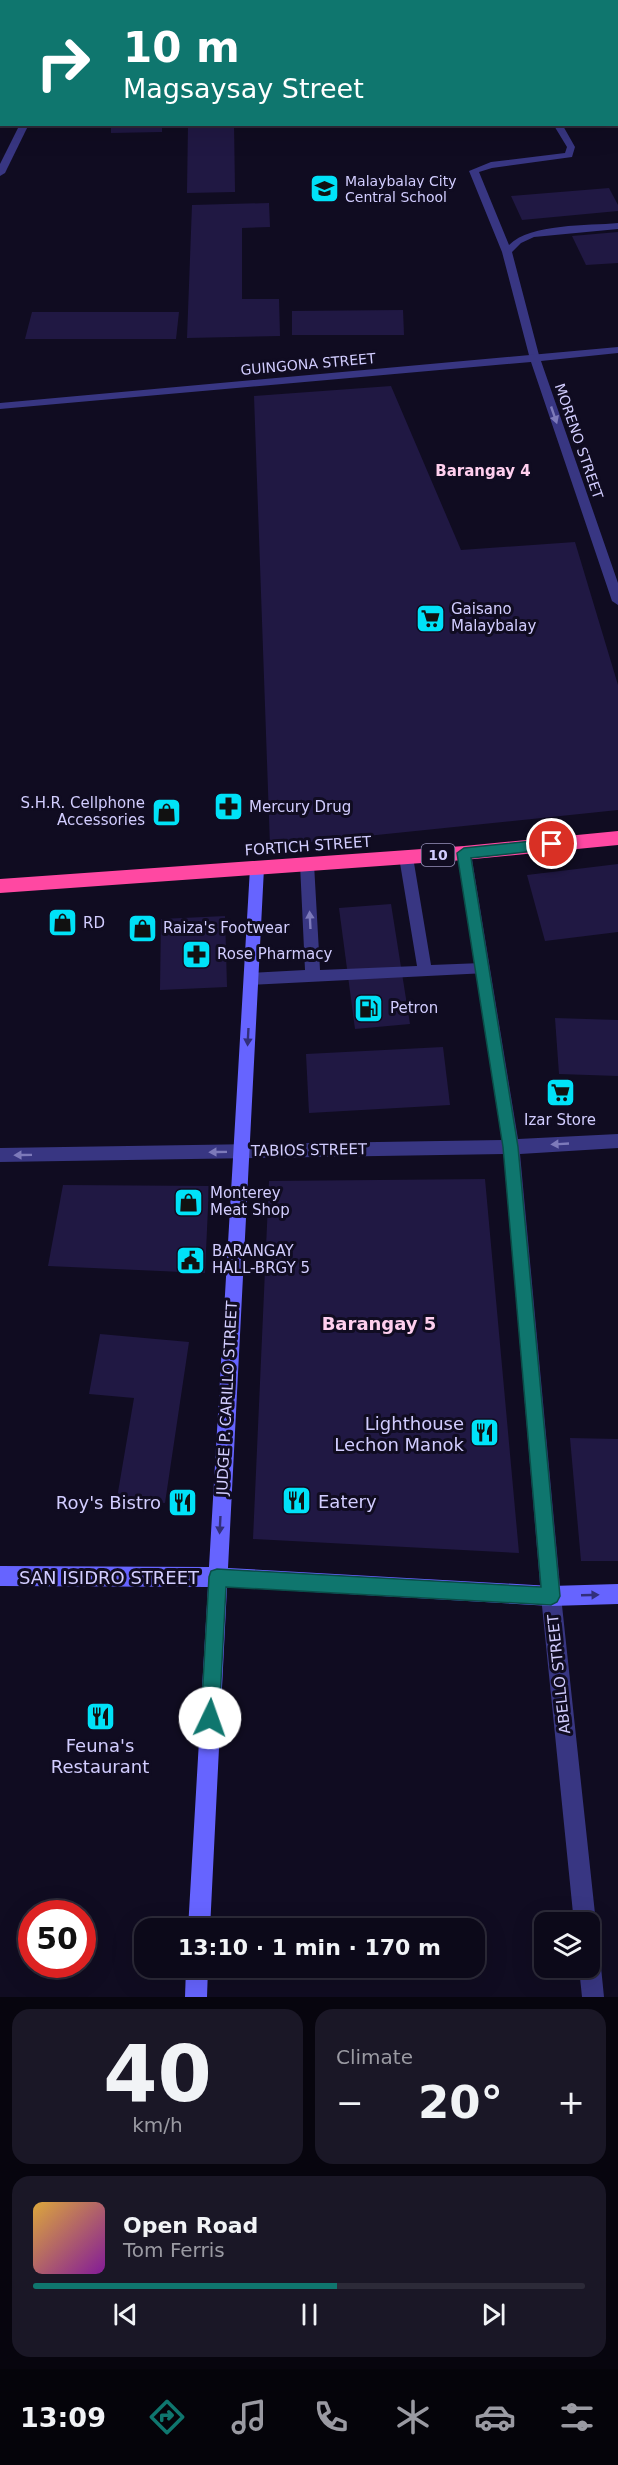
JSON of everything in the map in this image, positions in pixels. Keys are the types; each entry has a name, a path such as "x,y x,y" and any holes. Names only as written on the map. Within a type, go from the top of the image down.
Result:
{"highway":[{"name":"FORTICH STREET","path":"0,886 464,853 618,838"}],"main road":[{"name":"JUDGE P. CARILLO STREET","path":"201,1918 217,1577 257,868"},
{"name":"SAN ISIDRO STREET","path":"0,1576 217,1577 551,1596 618,1594"},
{"path":"196,1997 197,1978"}],"street":[{"path":"0,173 24,126"},
{"name":"MORENO STREET","path":"558,126 571,147 569,155 491,165 474,171 507,252 535,359 618,601"},
{"path":"507,252 518,241 532,234 618,226"},
{"name":"GUINGONA STREET","path":"0,406 618,350"},
{"name":"ABELLO STREET","path":"464,853 511,1147 551,1596 584,1912"},
{"path":"406,857 425,971"},
{"path":"307,864 313,976"},
{"path":"251,979 482,969"},
{"name":"TABIOS STREET","path":"0,1155 511,1147 618,1141"},
{"path":"591,1978 593,1997"}],"building":[{"path":"111,126 162,126 162,132 111,133"},
{"path":"188,126 234,126 235,192 187,193"},
{"path":"609,188 618,205 618,211 522,220 511,196"},
{"path":"269,203 270,227 242,228 242,299 279,299 280,336 187,338 192,205"},
{"path":"618,232 618,263 586,265 572,236"},
{"path":"403,310 404,335 292,335 292,311"},
{"path":"32,312 179,312 176,339 25,339"},
{"name":"Gaisano Malaybalay","path":"391,386 461,550 575,542 618,685 618,810 270,846 254,396"},
{"path":"618,864 618,932 545,941 527,875"},
{"path":"391,904 410,1024 355,1029 339,908"},
{"path":"225,916 227,987 160,990 161,919"},
{"path":"555,1018 618,1020 618,1076 559,1074"},
{"path":"443,1047 450,1105 309,1113 306,1054"},
{"path":"485,1179 519,1553 253,1539 269,1181"},
{"path":"63,1185 209,1186 205,1273 48,1266"},
{"path":"100,1334 189,1342 165,1503 117,1498 134,1398 89,1394"},
{"path":"570,1438 618,1439 618,1561 581,1561"}],"place":[{"name":"Malaybalay City Central School","path":"324,189"},
{"name":"Gaisano Malaybalay","path":"430,618"},
{"name":"Mercury Drug","path":"228,807"},
{"name":"S.H.R. Cellphone Accessories","path":"166,812"},
{"name":"RD","path":"62,923"},
{"name":"Raiza's Footwear","path":"142,928"},
{"name":"Rose Pharmacy","path":"196,954"},
{"name":"Petron","path":"369,1008"},
{"name":"Izar Store","path":"560,1093"},
{"name":"Monterey Meat Shop","path":"189,1202"},
{"name":"BARANGAY HALL-BRGY 5","path":"191,1260"},
{"name":"Lighthouse Lechon Manok","path":"485,1433"},
{"name":"Eatery","path":"297,1501"},
{"name":"Roy's Bistro","path":"182,1502"},
{"name":"Feuna's Restaurant","path":"100,1716"}],"district":[{"name":"Barangay 4","path":"483,471"},
{"name":"Barangay 5","path":"379,1323"}],"route":[{"path":"210,1718 217,1577 551,1596 511,1147 464,853 552,844"}]}
